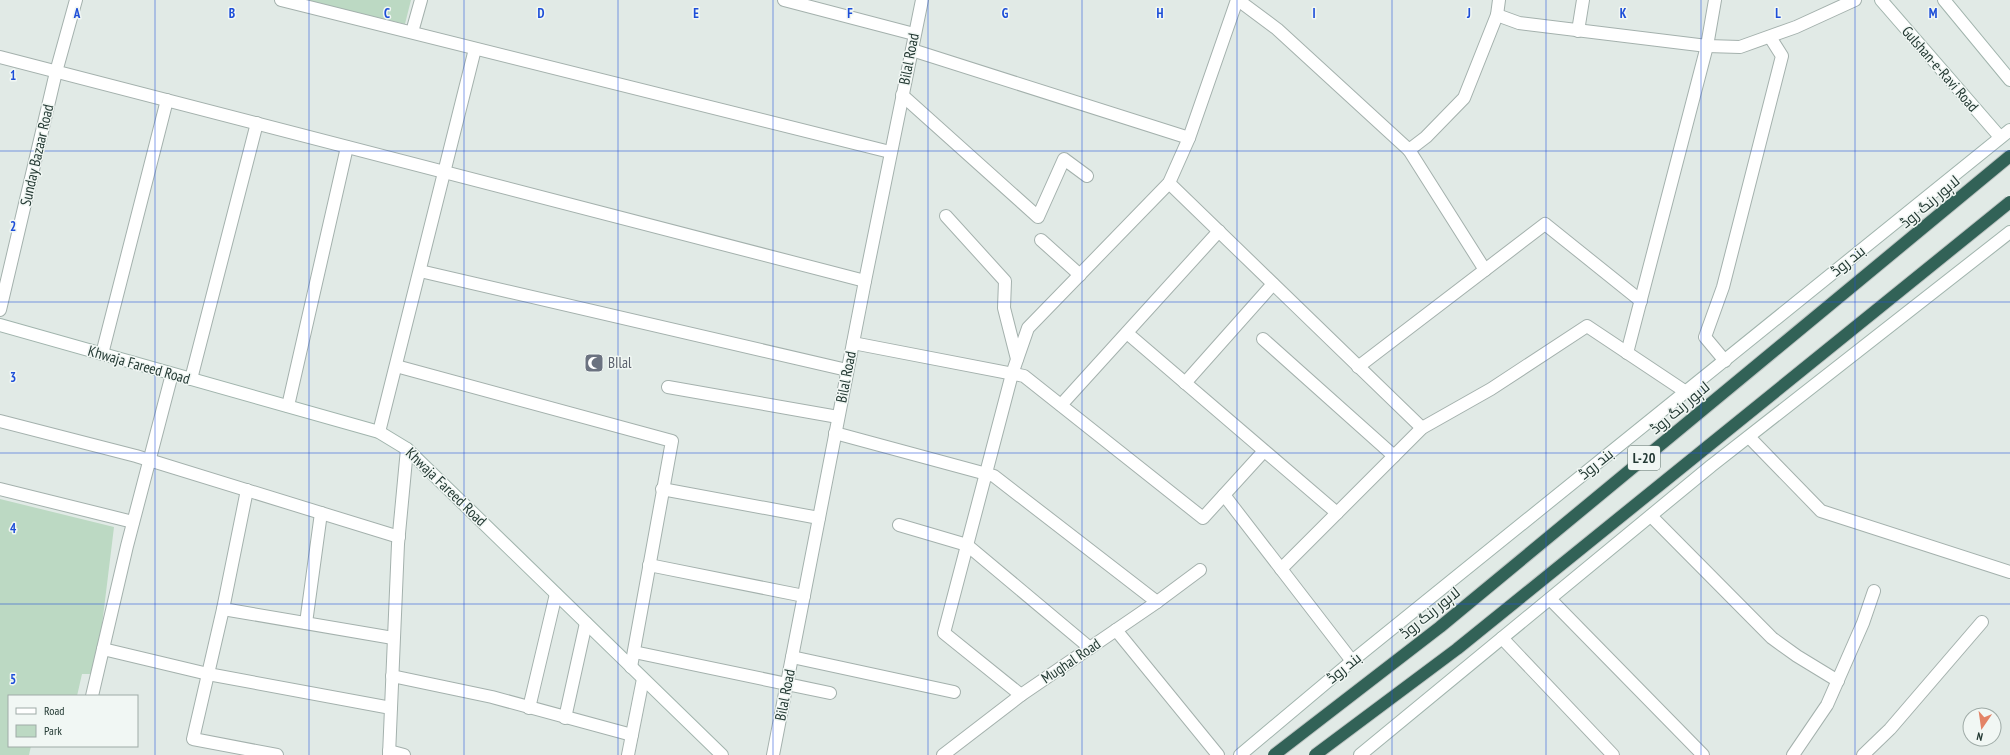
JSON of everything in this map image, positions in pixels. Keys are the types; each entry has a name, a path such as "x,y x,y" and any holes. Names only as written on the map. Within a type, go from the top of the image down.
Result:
{"highway":[{"name":"لاہور رنگ روڈ","path":"1274,755 1440,627 2010,156"},
{"name":"L-20","path":"1315,755 1463,644 2010,202"}],"street":[{"name":"Sunday Bazaar Road","path":"0,310 56,72 76,0"},
{"path":"281,0 890,152"},
{"path":"412,32 421,0"},
{"path":"784,0 914,34"},
{"name":"Bilal Road","path":"773,755 890,152 922,0"},
{"path":"1021,694 944,633 1012,374 1028,328 1169,183 1189,138 1237,0 1277,29 1409,150 1485,270"},
{"path":"1409,150 1426,137 1464,98 1497,15 1499,0"},
{"path":"1578,31 1583,0"},
{"path":"1627,353 1707,46 1715,0"},
{"path":"1497,15 1519,23 1578,31 1707,46 1740,47 1796,27 1855,0"},
{"name":"Gulshan-e-Ravi Road","path":"1881,0 2000,137"},
{"path":"1944,0 2010,80"},
{"path":"1725,361 1705,337 1723,287 1782,56 1770,36"},
{"path":"379,432 475,49"},
{"path":"912,50 1189,138"},
{"path":"0,57 865,281"},
{"path":"902,95 1038,216 1064,159 1087,176"},
{"path":"102,354 167,100"},
{"path":"191,379 257,124"},
{"name":"بند روڈ","path":"1240,755 1352,662 2010,130"},
{"path":"288,406 347,147"},
{"path":"1169,183 1422,428"},
{"path":"946,216 1005,281 1004,308 1017,359"},
{"path":"1358,366 1545,224 1641,301"},
{"path":"1061,405 1219,231"},
{"path":"1360,755 1749,437 2010,232"},
{"path":"1041,240 1080,275"},
{"path":"420,271 847,370"},
{"path":"1185,383 1273,284"},
{"name":"Khwaja Fareed Road","path":"0,326 379,432 407,449 722,755"},
{"path":"1281,569 1422,428 1491,389 1587,326 1686,392"},
{"path":"1127,333 1337,513"},
{"path":"1263,339 1394,456"},
{"path":"853,343 1024,376 1203,518 1264,451"},
{"path":"396,366 672,441 662,489 631,667"},
{"path":"92,695 133,522 172,374"},
{"path":"668,387 838,417"},
{"path":"0,421 149,460 399,537"},
{"path":"835,432 994,476 1157,602"},
{"path":"1749,437 1821,511 2010,572"},
{"path":"404,755 389,753 399,537 407,449"},
{"path":"0,489 133,522"},
{"path":"662,489 819,518"},
{"path":"247,490 223,609 193,740 277,755"},
{"path":"1224,495 1352,662"},
{"path":"306,623 321,513"},
{"path":"1651,516 1772,638 1797,656 1838,681"},
{"path":"899,525 967,545 1090,648"},
{"path":"649,565 804,596"},
{"name":"Mughal Road","path":"943,755 1021,694 1157,602 1200,570"},
{"path":"1793,755 1827,705 1874,591"},
{"path":"529,708 556,594"},
{"path":"1550,599 1703,755"},
{"path":"223,609 394,638"},
{"path":"1864,755 1899,718 1982,622"},
{"path":"565,718 586,623"},
{"path":"1116,630 1218,755"},
{"path":"1502,638 1613,755"},
{"path":"103,649 208,674 391,708"},
{"path":"634,652 830,692"},
{"path":"792,657 954,692"},
{"path":"392,676 492,697 632,736"},
{"path":"628,755 644,679"}],"green space":[{"path":"305,0 411,0 405,24"},
{"path":"0,499 114,527 96,674 82,674 77,695 8,695 8,747 31,747 29,755 0,755"}],"place":[{"name":"BIlal","path":"594,363"}]}
